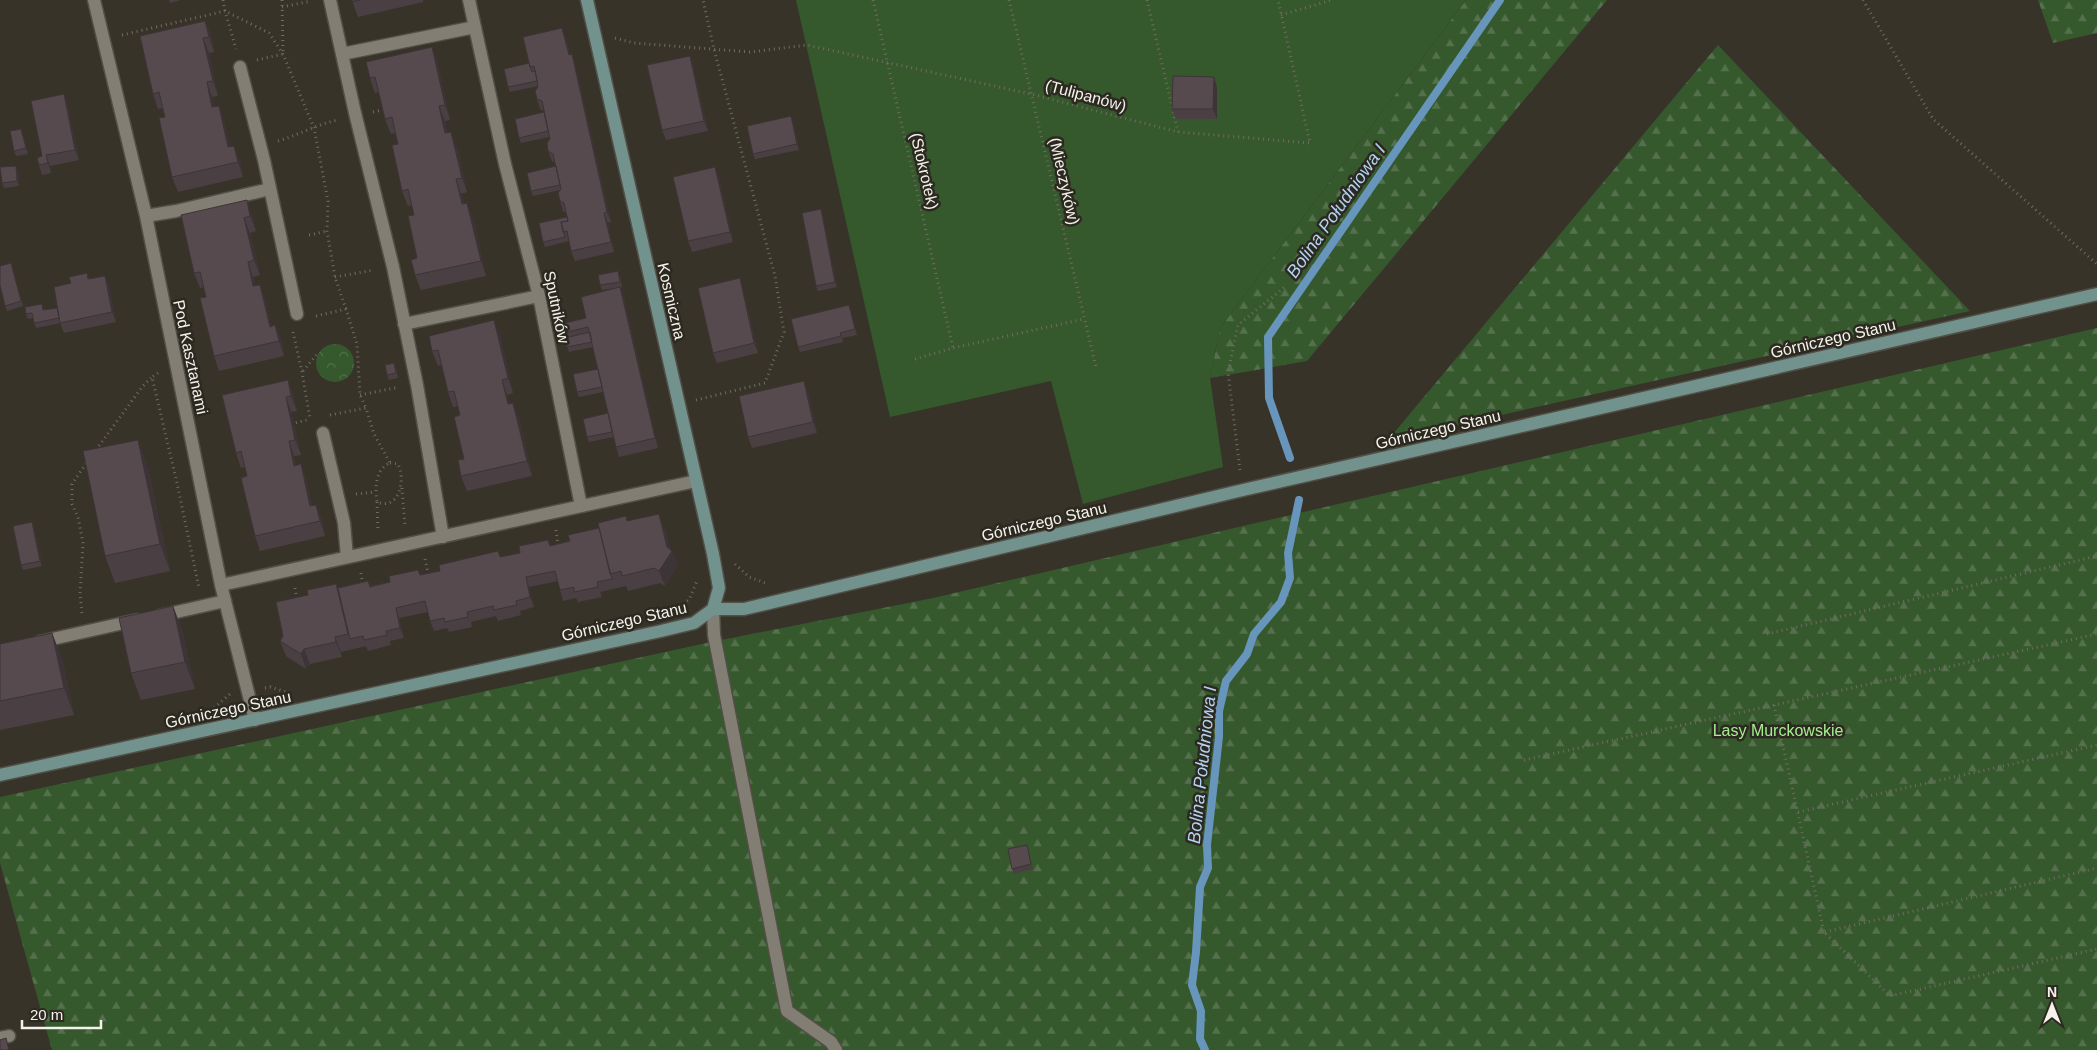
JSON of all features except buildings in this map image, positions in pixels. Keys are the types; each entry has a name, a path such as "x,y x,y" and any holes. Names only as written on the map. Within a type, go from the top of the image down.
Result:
{"street":[{"name":"Pod Kasztanami","path":"94,0 146,216 222,585 255,720"},
{"path":"330,0 391,261 416,383 443,537"},
{"name":"Sputników","path":"469,0 505,164 539,296 580,506"},
{"name":"Kosmiczna","path":"587,0 719,588 713,609"},
{"path":"342,54 475,27"},
{"path":"240,65 303,316"},
{"path":"146,216 176,212 270,189"},
{"name":"Górniczego Stanu","path":"0,776 694,623 713,609 744,609 1243,490 2097,294"},
{"path":"404,324 539,296"},
{"path":"323,432 344,523 347,558"},
{"path":"222,585 696,481"},
{"path":"28,644 226,601"},
{"path":"713,609 714,635 787,1011 831,1042 836,1050"}],"path":[{"path":"223,0 240,65 283,54"},
{"path":"282,0 283,54"},
{"path":"282,7 317,0"},
{"path":"679,404 765,383 784,332 775,276 714,49 703,0"},
{"name":"(Stokrotek)","path":"873,0 953,348"},
{"name":"(Mieczyków)","path":"1009,0 1096,367"},
{"path":"1147,0 1178,132"},
{"name":"(Tulipanów)","path":"616,48 613,38 634,43 750,52 807,45 1031,94 1178,132 1310,143 1278,0"},
{"path":"1281,15 1332,0"},
{"path":"1863,0 1933,119 2097,264"},
{"path":"117,36 225,11 269,33 283,54 314,128 328,201 327,231 335,277 357,344 360,396 374,434 390,463"},
{"path":"363,114 383,110"},
{"path":"260,146 324,123 344,118"},
{"path":"309,235 327,231"},
{"path":"1243,490 1228,372 1238,325 1286,286"},
{"path":"323,432 310,423 302,372 289,316 303,316 346,309"},
{"path":"915,359 953,348 1084,319"},
{"path":"302,372 318,353"},
{"path":"354,367 358,361"},
{"path":"84,621 80,608 83,543 78,517 72,504 72,484 142,387 152,377"},
{"path":"360,396 416,383"},
{"path":"693,390 697,409"},
{"path":"328,416 366,408"},
{"path":"291,424 319,417"},
{"path":"379,551 376,481 386,464 390,463 398,464 402,472 406,545"},
{"path":"402,472 406,469"},
{"path":"377,502 382,504 392,501 402,487"},
{"path":"732,556 734,563 749,577 767,584"},
{"path":"1767,634 2097,556"},
{"path":"1524,760 2097,634"},
{"path":"1774,705 1824,932 1890,996 2097,949"},
{"path":"1798,812 2097,745"},
{"path":"1824,932 2097,868"}],"green space":[{"path":"796,0 1466,0 1220,328 1210,378 1223,467 1083,504 1051,381 890,417"},
{"path":"1466,0 1607,0 1307,361 1210,378 1220,328"},
{"path":"2038,0 2097,0 2097,33 2053,43"},
{"path":"1718,45 1970,311 1388,440"},
{"name":"Lasy Murckowskie","path":"2097,328 2097,1050 52,1050 0,863 0,797 711,642 933,598"},
{"path":"335,344 348,350 354,363 348,376 335,382 322,376 316,363 322,350"}],"waterway":[{"name":"Bolina Południowa I","path":"1290,458 1269,398 1268,337 1500,0"},
{"name":"Bolina Południowa I","path":"1205,1050 1200,1039 1201,1011 1192,985 1200,887 1208,868 1207,845 1219,737 1219,711 1226,681 1247,654 1254,634 1281,602 1290,578 1288,553 1299,500"}]}
